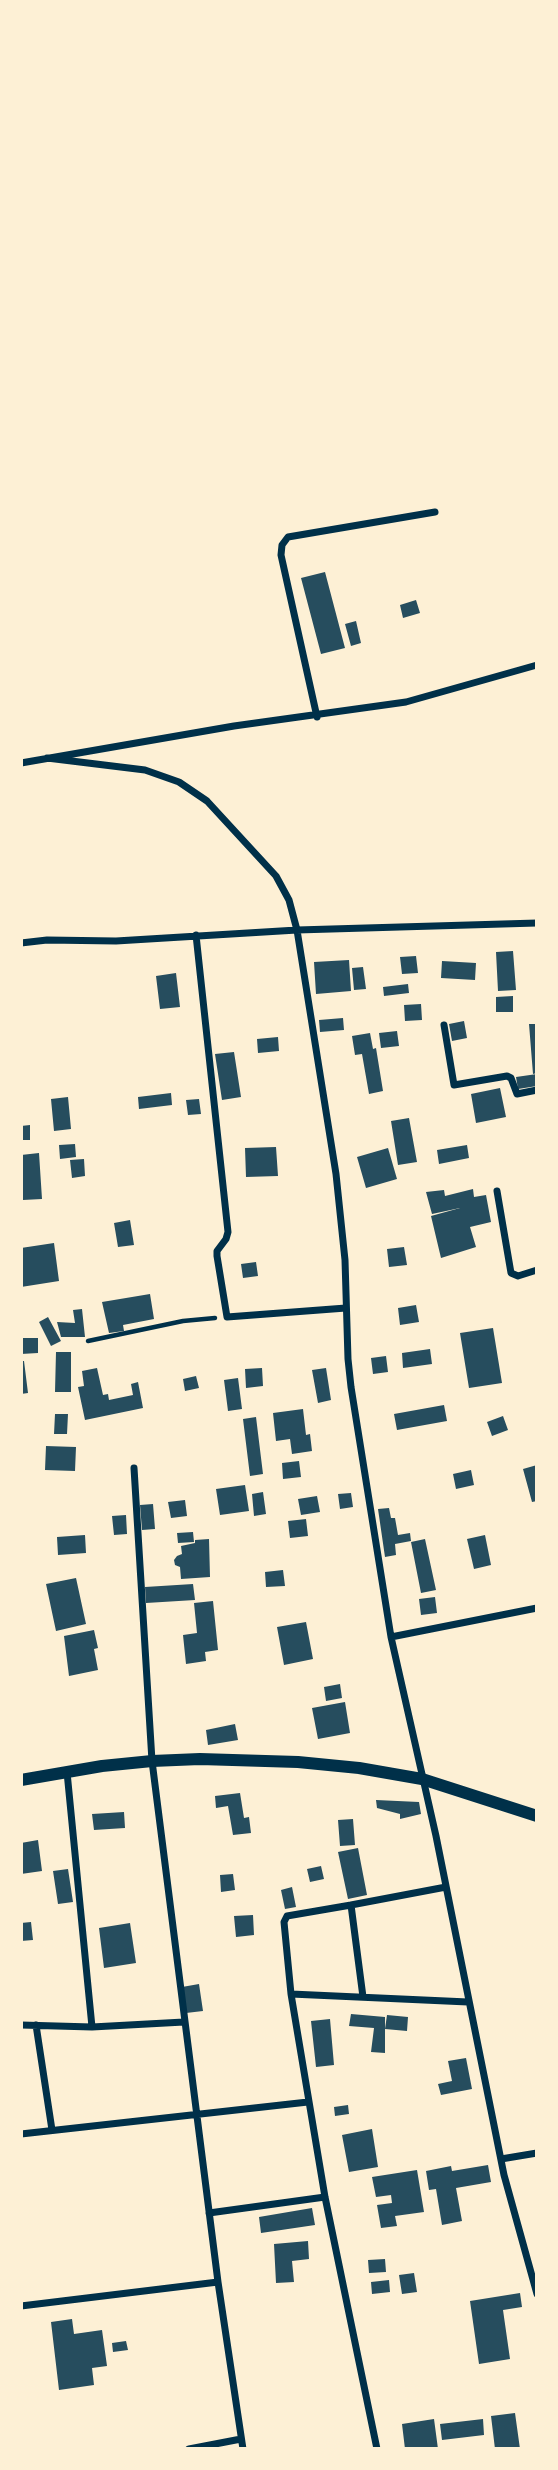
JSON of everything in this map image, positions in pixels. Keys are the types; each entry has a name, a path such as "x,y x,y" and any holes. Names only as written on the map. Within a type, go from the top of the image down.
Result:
{"street":[{"path":"317,717 281,555 282,545 288,537 435,512"},
{"path":"21,763 234,726 317,717 406,702 537,665"},
{"path":"47,758 145,770 180,782 207,802 276,876 289,900 297,930 336,1174 342,1224 351,1387 391,1637 446,1886 501,2159 537,2294"},
{"path":"21,943 47,940 116,942 297,930 537,923"},
{"path":"196,935 228,1232 216,1256 227,1317 346,1308"},
{"path":"444,1025 454,1085 507,1076 511,1078 517,1094 537,1090"},
{"path":"496,1191 511,1273 518,1276 537,1270"},
{"path":"134,1468 152,1761 218,2282 243,2449"},
{"path":"391,1637 537,1608"},
{"path":"21,1780 152,1761 210,1759 298,1762 359,1768 422,1779 537,1816"},
{"path":"66,1772 92,2027"},
{"path":"377,2449 308,2102 291,1994 284,1919 287,1916 446,1886"},
{"path":"351,1905 363,1997"},
{"path":"291,1994 468,2002"},
{"path":"21,2025 92,2027 184,2022"},
{"path":"36,2025 52,2130"},
{"path":"21,2134 308,2102"},
{"path":"501,2159 537,2153"},
{"path":"209,2213 325,2197"},
{"path":"21,2306 218,2282"},
{"path":"189,2449 241,2439"}],"path":[{"path":"88,1341 183,1321 227,1317"}],"building":[{"path":"325,572 345,648 321,654 301,578"},
{"path":"416,600 420,613 403,618 400,605"},
{"path":"356,621 361,643 351,646 345,624"},
{"path":"513,951 516,990 498,991 496,952"},
{"path":"416,956 418,973 402,974 400,957"},
{"path":"349,960 351,991 316,994 314,962"},
{"path":"442,961 476,963 475,980 441,978"},
{"path":"363,967 366,989 354,990 352,968"},
{"path":"176,973 180,1007 160,1009 156,976"},
{"path":"408,984 409,993 384,996 383,987"},
{"path":"513,996 513,1012 496,1012 496,997"},
{"path":"421,1004 422,1020 405,1021 404,1005"},
{"path":"343,1018 344,1030 320,1032 319,1020"},
{"path":"464,1021 467,1038 452,1041 449,1024"},
{"path":"529,1024 537,1024 537,1073 533,1074"},
{"path":"397,1031 399,1046 381,1048 379,1033"},
{"path":"370,1033 373,1049 376,1048 383,1091 369,1094 362,1054 355,1055 352,1036"},
{"path":"278,1037 279,1051 258,1053 257,1039"},
{"path":"234,1052 241,1097 222,1100 215,1054"},
{"path":"537,1074 537,1086 518,1089 516,1077"},
{"path":"500,1088 506,1117 476,1123 471,1094"},
{"path":"171,1093 172,1105 139,1109 138,1097"},
{"path":"68,1097 71,1129 54,1131 51,1099"},
{"path":"199,1099 201,1114 188,1115 186,1100"},
{"path":"409,1118 417,1162 398,1165 391,1121"},
{"path":"30,1125 30,1140 21,1140 21,1126"},
{"path":"75,1144 76,1157 60,1159 59,1145"},
{"path":"467,1145 469,1158 439,1164 437,1150"},
{"path":"276,1147 278,1176 246,1177 245,1148"},
{"path":"388,1148 397,1179 366,1188 357,1157"},
{"path":"39,1153 42,1199 23,1200 21,1155"},
{"path":"84,1159 85,1176 72,1178 70,1160"},
{"path":"473,1189 474,1197 486,1195 491,1222 470,1227 476,1247 441,1258 431,1216 460,1208 432,1214 426,1192 444,1190 445,1196"},
{"path":"130,1220 134,1245 118,1247 114,1223"},
{"path":"54,1243 59,1281 21,1287 21,1248"},
{"path":"404,1247 407,1265 389,1267 387,1249"},
{"path":"256,1262 258,1276 243,1278 241,1264"},
{"path":"150,1294 154,1319 123,1325 124,1331 109,1333 102,1302"},
{"path":"416,1305 419,1322 400,1325 398,1308"},
{"path":"82,1309 85,1337 61,1337 57,1322 75,1323 73,1310"},
{"path":"48,1317 61,1341 51,1346 39,1322"},
{"path":"493,1328 502,1383 469,1388 460,1333"},
{"path":"21,1338 38,1338 38,1353 21,1354"},
{"path":"430,1349 432,1364 403,1368 402,1353"},
{"path":"56,1352 71,1352 71,1392 55,1392"},
{"path":"386,1356 388,1372 373,1374 371,1358"},
{"path":"21,1361 24,1361 28,1393 21,1394"},
{"path":"97,1368 103,1395 108,1394 109,1400 133,1395 131,1384 138,1382 143,1408 85,1420 78,1387 84,1386 82,1371"},
{"path":"262,1368 263,1386 246,1388 245,1369"},
{"path":"326,1368 331,1400 318,1403 312,1370"},
{"path":"196,1376 199,1388 185,1391 183,1379"},
{"path":"238,1378 242,1409 228,1411 224,1380"},
{"path":"444,1405 447,1421 397,1430 394,1414"},
{"path":"303,1409 306,1435 310,1434 312,1451 292,1454 290,1439 276,1441 273,1413"},
{"path":"55,1414 68,1414 67,1434 54,1434"},
{"path":"503,1416 508,1430 492,1436 487,1422"},
{"path":"256,1417 263,1474 250,1476 243,1419"},
{"path":"46,1446 76,1447 75,1471 45,1470"},
{"path":"299,1461 301,1477 283,1479 282,1463"},
{"path":"537,1465 537,1501 532,1502 523,1469"},
{"path":"471,1470 474,1485 456,1489 453,1474"},
{"path":"245,1485 249,1511 220,1515 216,1489"},
{"path":"263,1492 266,1514 254,1516 252,1494"},
{"path":"351,1493 353,1507 340,1509 338,1494"},
{"path":"317,1496 320,1512 301,1515 298,1499"},
{"path":"185,1500 187,1516 171,1518 168,1502"},
{"path":"153,1504 155,1529 142,1530 140,1505"},
{"path":"389,1508 391,1518 395,1518 398,1535 410,1533 411,1541 395,1544 396,1555 385,1557 378,1509"},
{"path":"126,1515 127,1534 114,1535 112,1516"},
{"path":"306,1519 308,1536 290,1538 288,1521"},
{"path":"193,1532 194,1542 178,1543 177,1533"},
{"path":"85,1535 86,1553 58,1555 57,1537"},
{"path":"485,1535 491,1565 474,1569 467,1539"},
{"path":"209,1539 210,1577 181,1579 180,1567 175,1565 174,1560 182,1554 181,1546 195,1543 195,1540"},
{"path":"425,1539 436,1590 421,1593 411,1542"},
{"path":"283,1570 285,1586 266,1587 265,1572"},
{"path":"76,1578 86,1624 56,1631 46,1584"},
{"path":"193,1584 195,1600 146,1603 145,1587"},
{"path":"435,1597 437,1613 421,1615 419,1599"},
{"path":"213,1601 218,1650 205,1652 206,1661 186,1664 183,1635 197,1633 194,1603"},
{"path":"306,1622 313,1659 284,1665 277,1627"},
{"path":"94,1630 98,1648 94,1649 98,1670 69,1676 64,1636"},
{"path":"340,1684 342,1698 326,1701 324,1687"},
{"path":"345,1702 350,1733 318,1739 312,1708"},
{"path":"235,1724 238,1740 208,1745 206,1730"},
{"path":"240,1793 244,1818 249,1817 251,1833 233,1835 228,1806 216,1808 215,1796"},
{"path":"376,1800 419,1802 421,1814 400,1819 400,1814 377,1808"},
{"path":"124,1812 125,1828 94,1830 92,1814"},
{"path":"353,1819 355,1845 340,1846 338,1820"},
{"path":"38,1840 42,1871 21,1874 21,1843"},
{"path":"358,1848 367,1895 348,1899 338,1852"},
{"path":"321,1866 324,1879 310,1882 307,1869"},
{"path":"68,1869 73,1902 58,1904 53,1871"},
{"path":"233,1874 235,1890 221,1892 220,1875"},
{"path":"292,1887 296,1907 285,1909 281,1890"},
{"path":"253,1915 254,1935 236,1937 234,1916"},
{"path":"31,1922 33,1940 21,1941 21,1923"},
{"path":"130,1923 136,1963 104,1968 99,1928"},
{"path":"199,1984 203,2011 186,2013 182,1987"},
{"path":"351,2014 385,2017 385,2053 371,2052 374,2028 349,2026"},
{"path":"387,2015 408,2017 407,2031 385,2029"},
{"path":"330,2019 334,2065 316,2067 311,2021"},
{"path":"466,2058 472,2089 441,2095 438,2084 452,2081 448,2061"},
{"path":"348,2105 349,2114 335,2116 334,2107"},
{"path":"372,2129 378,2167 349,2172 342,2135"},
{"path":"488,2165 491,2182 456,2188 462,2221 442,2225 436,2189 429,2190 426,2171 451,2166 452,2171"},
{"path":"417,2170 424,2212 395,2216 397,2226 381,2228 377,2205 392,2203 391,2195 376,2197 372,2177"},
{"path":"312,2208 315,2225 261,2233 259,2217"},
{"path":"308,2241 309,2259 292,2261 294,2282 276,2283 274,2244"},
{"path":"385,2259 386,2272 369,2273 368,2260"},
{"path":"414,2273 417,2292 402,2294 399,2275"},
{"path":"389,2280 390,2292 372,2294 371,2282"},
{"path":"520,2293 522,2307 503,2310 510,2359 479,2364 470,2301"},
{"path":"72,2319 74,2334 102,2330 107,2366 92,2368 94,2385 59,2390 51,2322"},
{"path":"126,2341 128,2350 113,2352 112,2343"},
{"path":"515,2413 520,2449 495,2449 491,2416"},
{"path":"434,2419 438,2449 405,2449 402,2424"},
{"path":"483,2419 484,2435 442,2440 440,2424"}]}
